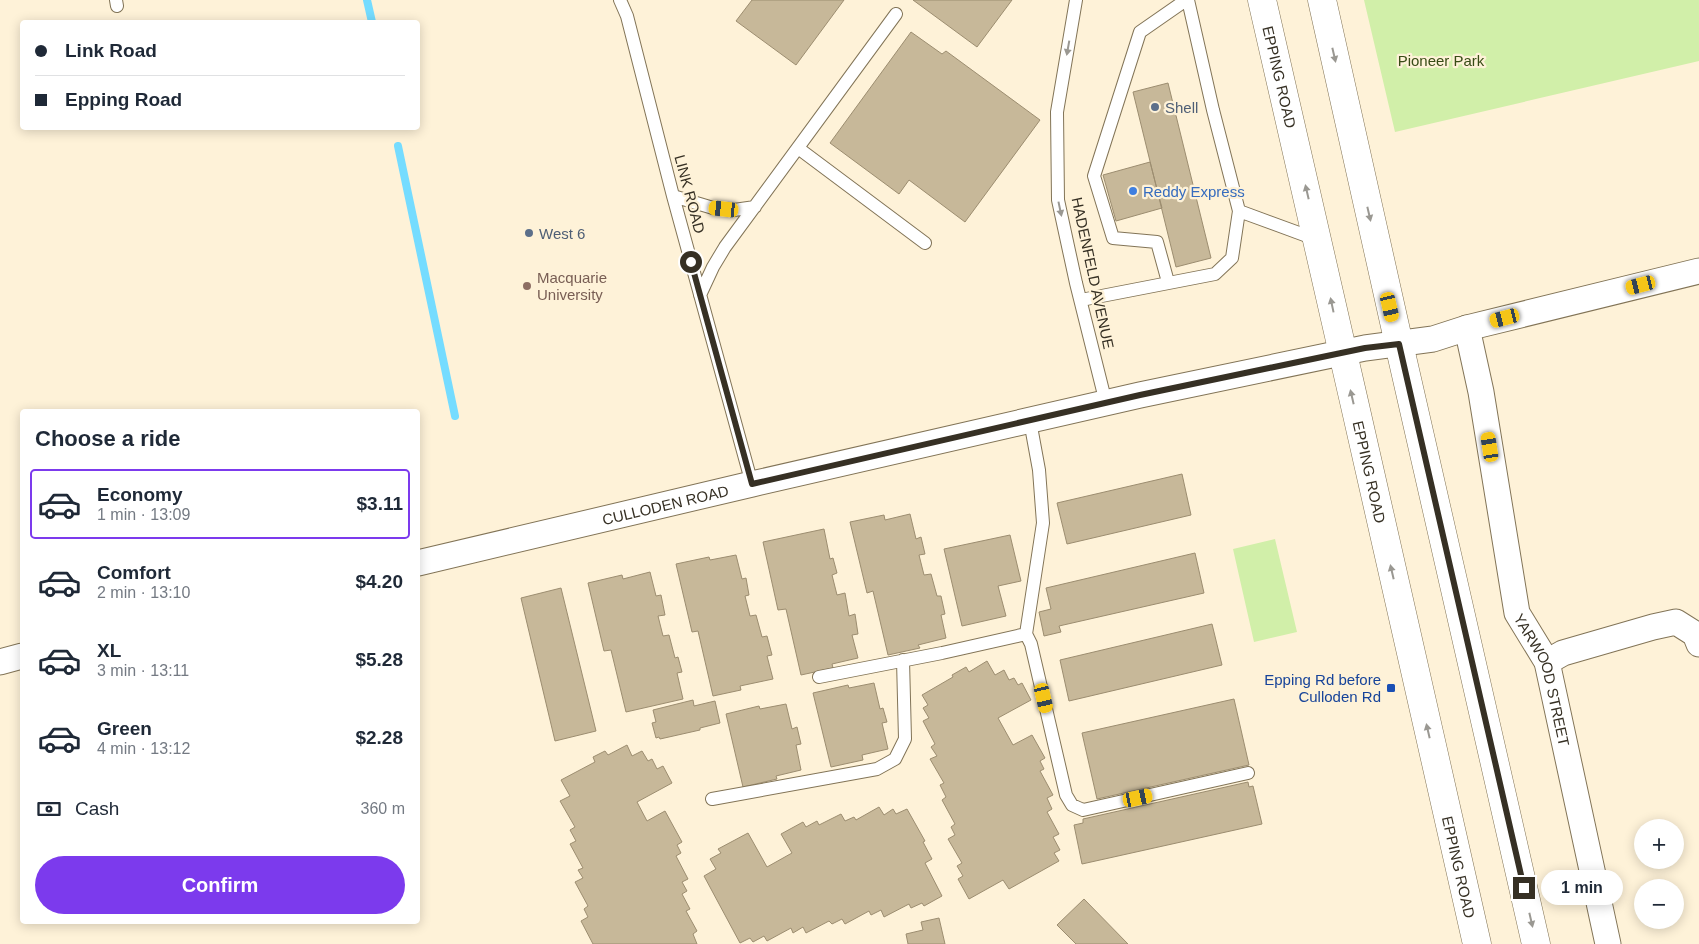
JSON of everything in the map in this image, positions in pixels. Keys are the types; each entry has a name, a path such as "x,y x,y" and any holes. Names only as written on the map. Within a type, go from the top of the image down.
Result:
{"main road":[{"name":"EPPING ROAD","path":"1262,0 1477,944"},
{"path":"1322,0 1536,944"}],"street":[{"name":"CULLODEN ROAD","path":"420,563 1106,403 1342,352 1433,339 1466,328 1699,271"},
{"name":"YARWOOD STREET","path":"1466,328 1481,392 1517,613 1547,662 1608,944"},
{"path":"1547,662 1563,653 1676,622 1695,634 1699,644"},
{"path":"0,662 20,657"}],"lane":[{"name":"LINK ROAD","path":"620,0 627,16 672,196 752,484"},
{"name":"HADENFELD AVENUE","path":"1076,0 1057,112 1058,200 1076,283 1106,403"},
{"path":"1081,300 1215,274 1232,258 1239,211 1187,0 1140,32 1094,176 1113,238 1158,242 1168,282"},
{"path":"700,295 725,247 896,14"},
{"path":"798,148 925,243"},
{"path":"672,196 713,208 734,210 755,207"},
{"path":"1239,211 1318,240"},
{"path":"1030,421 1040,470 1043,523 1026,634 1031,644 1066,795 1072,805 1083,810 1248,773"},
{"path":"819,677 1026,634"},
{"path":"712,799 877,769 895,758 904,739 904,660"}],"green space":[{"name":"Pioneer Park","path":"1364,0 1699,0 1699,61 1395,132"},
{"path":"1275,539 1297,632 1254,642 1233,549"}],"building":[{"path":"752,0 844,0 796,65 736,21"},
{"path":"913,0 1012,0 977,47"},
{"path":"911,32 942,54 946,51 1040,120 965,222 909,180 899,194 830,143"},
{"path":"1168,83 1211,258 1176,267 1133,92"},
{"name":"Reddy Express","path":"1150,162 1162,208 1116,221 1103,175"},
{"path":"1182,474 1191,515 1067,544 1057,503"},
{"path":"910,514 916,539 921,537 925,554 919,555 924,575 931,574 937,596 941,596 945,614 941,615 946,638 918,645 920,648 888,655 873,591 867,593 850,522 884,515 885,520"},
{"path":"824,529 830,559 833,558 837,573 832,575 837,595 845,593 849,616 855,614 858,634 852,635 858,658 832,664 833,668 801,675 786,609 778,610 763,542"},
{"path":"1010,535 1021,581 998,586 1006,616 962,626 944,549"},
{"path":"1195,553 1204,593 1059,626 1061,632 1044,636 1039,612 1051,609 1046,588"},
{"path":"736,555 742,579 746,578 749,595 745,596 750,616 756,615 762,637 767,636 772,655 767,656 773,679 740,686 741,690 713,696 698,631 692,632 676,564 709,557 710,560"},
{"path":"650,572 656,596 661,595 665,615 658,616 663,636 669,635 675,658 678,657 682,672 677,673 683,699 626,712 611,650 604,651 588,583 622,575 623,579"},
{"path":"561,588 596,731 555,741 521,598"},
{"path":"1212,624 1222,665 1069,701 1060,660"},
{"path":"987,661 995,675 1004,670 1009,680 1014,678 1018,685 1022,683 1031,700 998,718 1013,745 1032,735 1045,758 1040,761 1044,769 1040,771 1053,795 1047,798 1052,809 1047,812 1059,834 1053,837 1060,850 1054,853 1059,861 1009,889 1003,880 969,899 958,879 963,876 957,866 962,863 948,839 955,835 951,827 955,824 942,800 946,797 940,785 944,783 930,759 937,756 931,747 935,744 923,721 929,718 923,708 928,705 922,695 966,667 969,672"},
{"path":"874,683 880,709 883,708 887,722 882,723 888,749 862,755 863,760 831,767 813,693 848,685 849,688"},
{"path":"1234,699 1249,765 1097,799 1082,733"},
{"path":"693,700 694,706 715,701 720,723 700,728 700,730 660,739 659,737 656,738 652,723 656,722 653,710"},
{"path":"786,704 792,729 797,727 801,744 796,745 801,770 776,776 777,779 743,787 726,714 759,706 760,709"},
{"path":"627,745 632,756 642,751 648,761 652,759 657,769 663,766 672,783 637,802 647,821 665,811 682,842 677,845 681,853 676,856 688,879 682,882 687,891 682,894 690,909 686,911 697,931 693,934 697,944 593,944 581,921 588,917 584,909 588,906 575,882 583,878 578,870 583,868 570,844 576,841 570,830 575,827 560,801 570,796 561,780 595,762 593,757 605,751 608,755"},
{"path":"1248,782 1249,787 1253,786 1262,824 1082,864 1074,825 1083,823 1083,819"},
{"path":"879,807 884,815 893,809 896,814 907,809 925,841 923,842 932,859 925,863 942,896 924,906 922,903 911,908 909,904 884,917 881,910 871,915 869,911 845,924 842,919 832,924 829,921 806,933 803,927 793,933 791,928 767,941 764,936 753,942 750,938 740,943 704,876 716,869 710,859 721,853 718,849 748,833 767,867 792,853 781,834 803,822 806,827 817,821 819,825 841,814 845,821 854,817 856,820"},
{"path":"1084,899 1128,944 1076,944 1057,925"},
{"path":"939,918 945,944 908,944 906,934 923,930 921,922"}],"waterway":[{"path":"367,0 372,20"},
{"path":"398,146 455,416"}],"place":[{"name":"Shell","path":"1155,107"},
{"name":"Reddy Express","path":"1133,191"},
{"name":"West 6","path":"529,233"},
{"name":"Macquarie University","path":"527,286"},
{"name":"Epping Rd before Culloden Rd","path":"1391,688"}],"route":[{"path":"691,262 752,484 1140,395 1365,348 1399,344 1524,888"}]}
